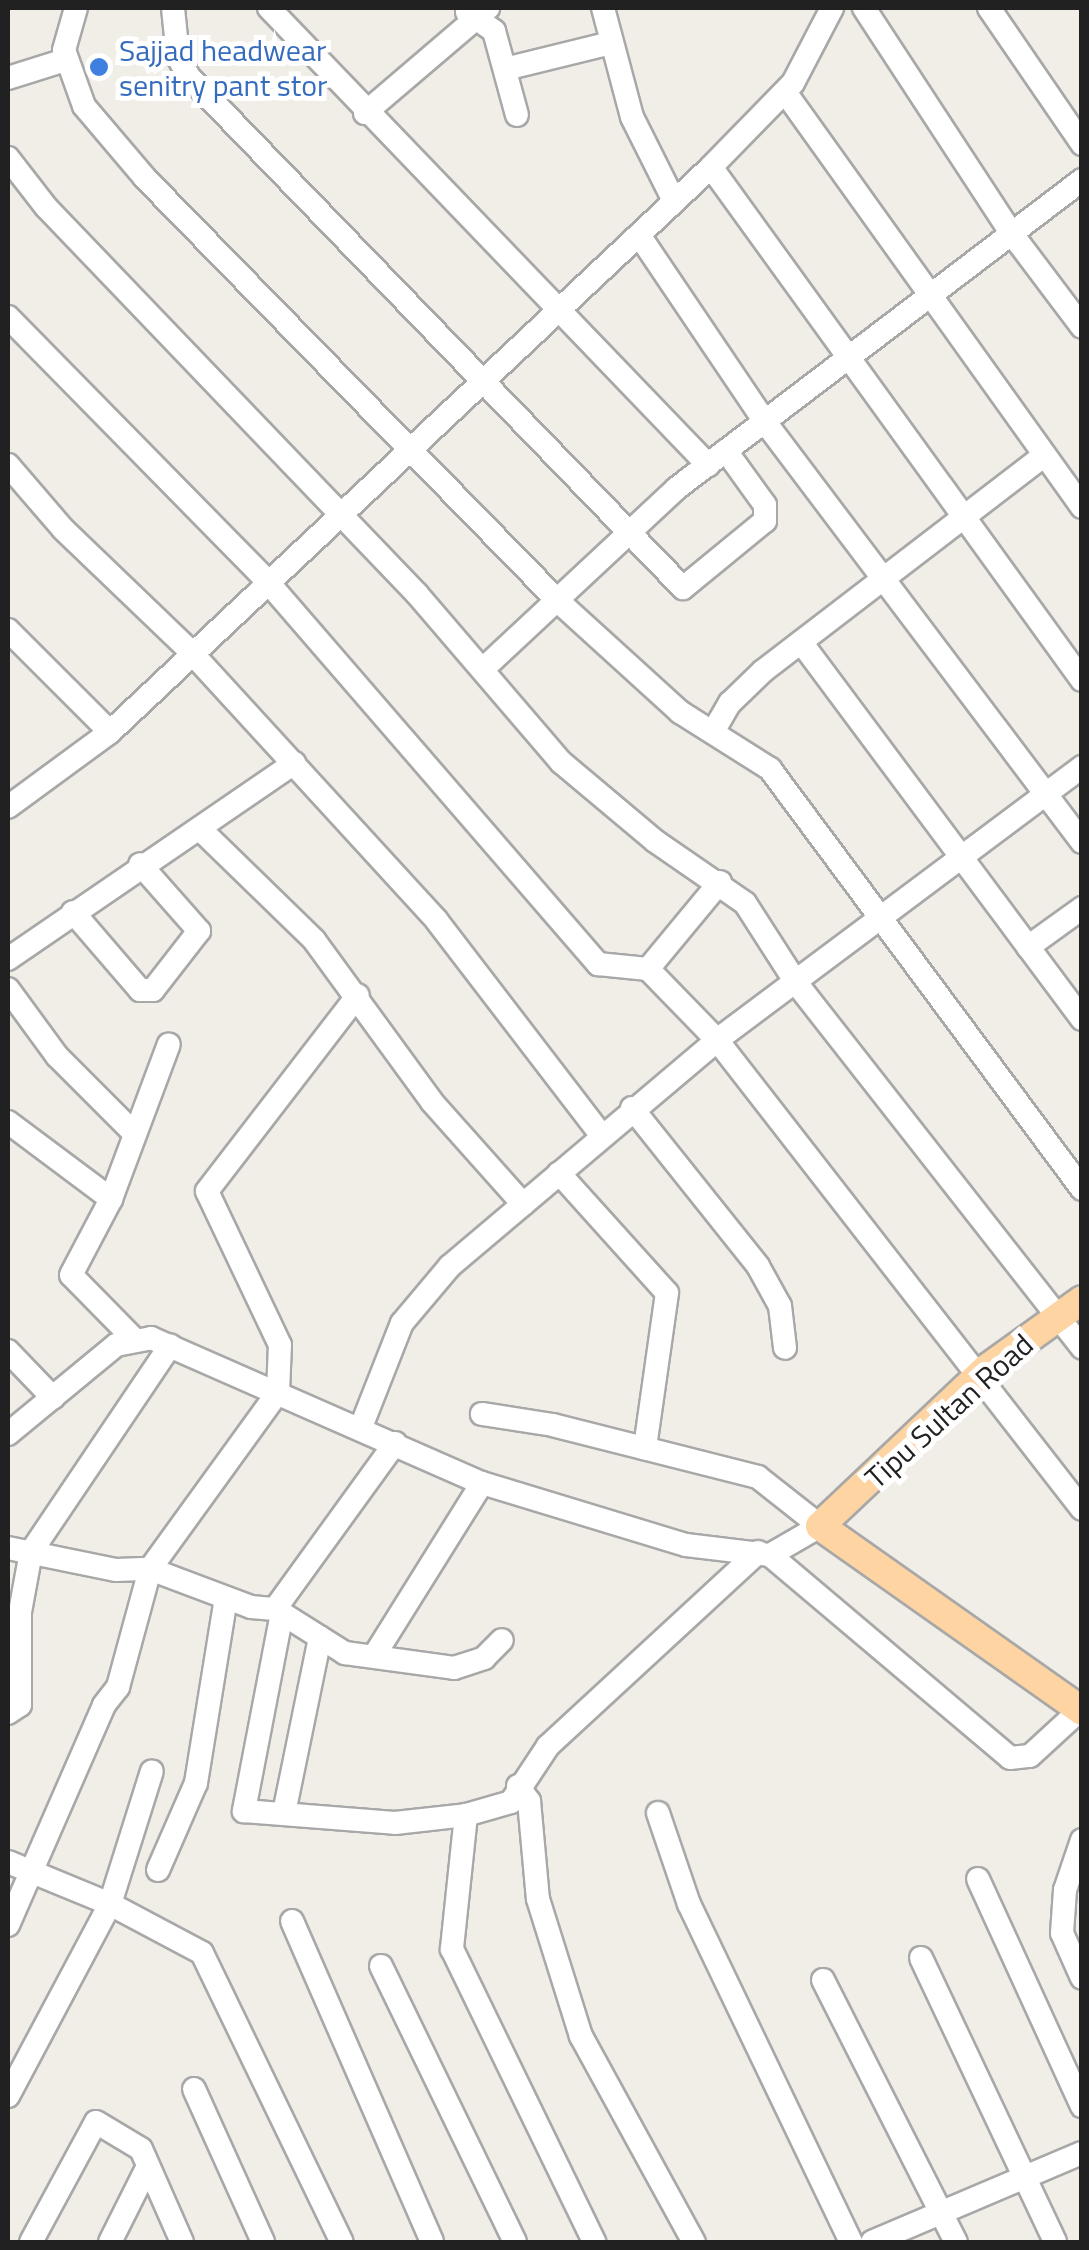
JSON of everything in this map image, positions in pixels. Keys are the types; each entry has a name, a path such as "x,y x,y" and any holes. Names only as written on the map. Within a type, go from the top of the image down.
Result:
{"main road":[{"name":"Tipu Sultan Road","path":"820,1526 976,1378 1070,1308"},
{"path":"820,1526 1081,1710"}],"street":[{"path":"76,8 65,60 84,106 145,178 410,444 558,601 680,712 770,769 874,918 1082,1190"},
{"path":"173,8 178,57 189,76 485,378 675,584 691,584 721,550 765,521 766,504 365,113 268,8"},
{"path":"602,8 632,117 673,199"},
{"path":"8,778 16,801 110,732 190,650 710,167 784,92 832,8"},
{"path":"864,8 1010,230 1082,326"},
{"path":"988,8 1082,144"},
{"path":"365,113 474,11 494,30 517,115"},
{"path":"505,69 611,44"},
{"path":"8,78 65,60"},
{"path":"784,92 1082,507"},
{"path":"8,158 46,207 483,668 561,762 655,841 720,882 745,904 797,984 1070,1308 1082,1348"},
{"path":"710,167 1082,680"},
{"path":"483,668 626,534 717,458 928,292 1082,180"},
{"path":"639,235 765,422 1082,842"},
{"path":"8,317 266,580 598,964 648,969 717,1040 976,1378 1082,1509"},
{"path":"712,732 730,703 801,642 1043,456"},
{"path":"8,464 64,529 190,650 438,921 602,1136"},
{"path":"8,630 110,732"},
{"path":"801,642 1082,1019"},
{"path":"8,959 140,864 200,830 294,763"},
{"path":"361,1427 402,1323 450,1266 632,1108 717,1040 797,984 874,918 1082,767"},
{"path":"200,830 314,940 432,1102 523,1204"},
{"path":"74,912 140,990 154,990 199,932 140,864"},
{"path":"648,969 720,882"},
{"path":"1028,947 1082,908"},
{"path":"8,989 57,1056 133,1132"},
{"path":"8,1926 34,1876 104,1704 118,1688 150,1569 278,1392 280,1346 207,1192 358,996"},
{"path":"169,1044 111,1199 71,1274 133,1338 170,1346 482,1483 686,1545 764,1554 1010,1758 1030,1756 1081,1710"},
{"path":"632,1108 758,1266 780,1306 785,1348"},
{"path":"8,1122 111,1199"},
{"path":"559,1173 668,1293 644,1448"},
{"path":"8,1434 133,1338"},
{"path":"8,1713 20,1705 20,1612 31,1552 170,1346"},
{"path":"8,1352 52,1398"},
{"path":"395,1443 278,1611 242,1808 394,1823 466,1814 510,1802 548,1746 764,1554 820,1526 758,1477 482,1414"},
{"path":"374,1656 482,1483"},
{"path":"8,1548 116,1570 150,1569 226,1598 278,1611 344,1653 454,1668 484,1658 502,1640"},
{"path":"158,1870 196,1783 226,1598"},
{"path":"284,1812 320,1638"},
{"path":"8,2096 110,1904 152,1771"},
{"path":"518,1786 529,1801 543,1917 581,2036 694,2242"},
{"path":"658,1813 689,1904 852,2242"},
{"path":"466,1814 452,1949 594,2242"},
{"path":"1082,1840 1065,1890 1062,1933 1082,1978"},
{"path":"8,1862 34,1876 110,1904 202,1953 342,2242"},
{"path":"978,1879 1082,2106"},
{"path":"292,1922 432,2242"},
{"path":"921,1958 1055,2242"},
{"path":"381,1966 515,2242"},
{"path":"823,1980 956,2242"},
{"path":"194,2089 263,2242"},
{"path":"31,2242 96,2122 141,2149 182,2242"},
{"path":"872,2242 1082,2153"},
{"path":"110,2242 148,2166"}],"place":[{"name":"Sajjad headwear senitry pant stor","path":"99,67"}]}
